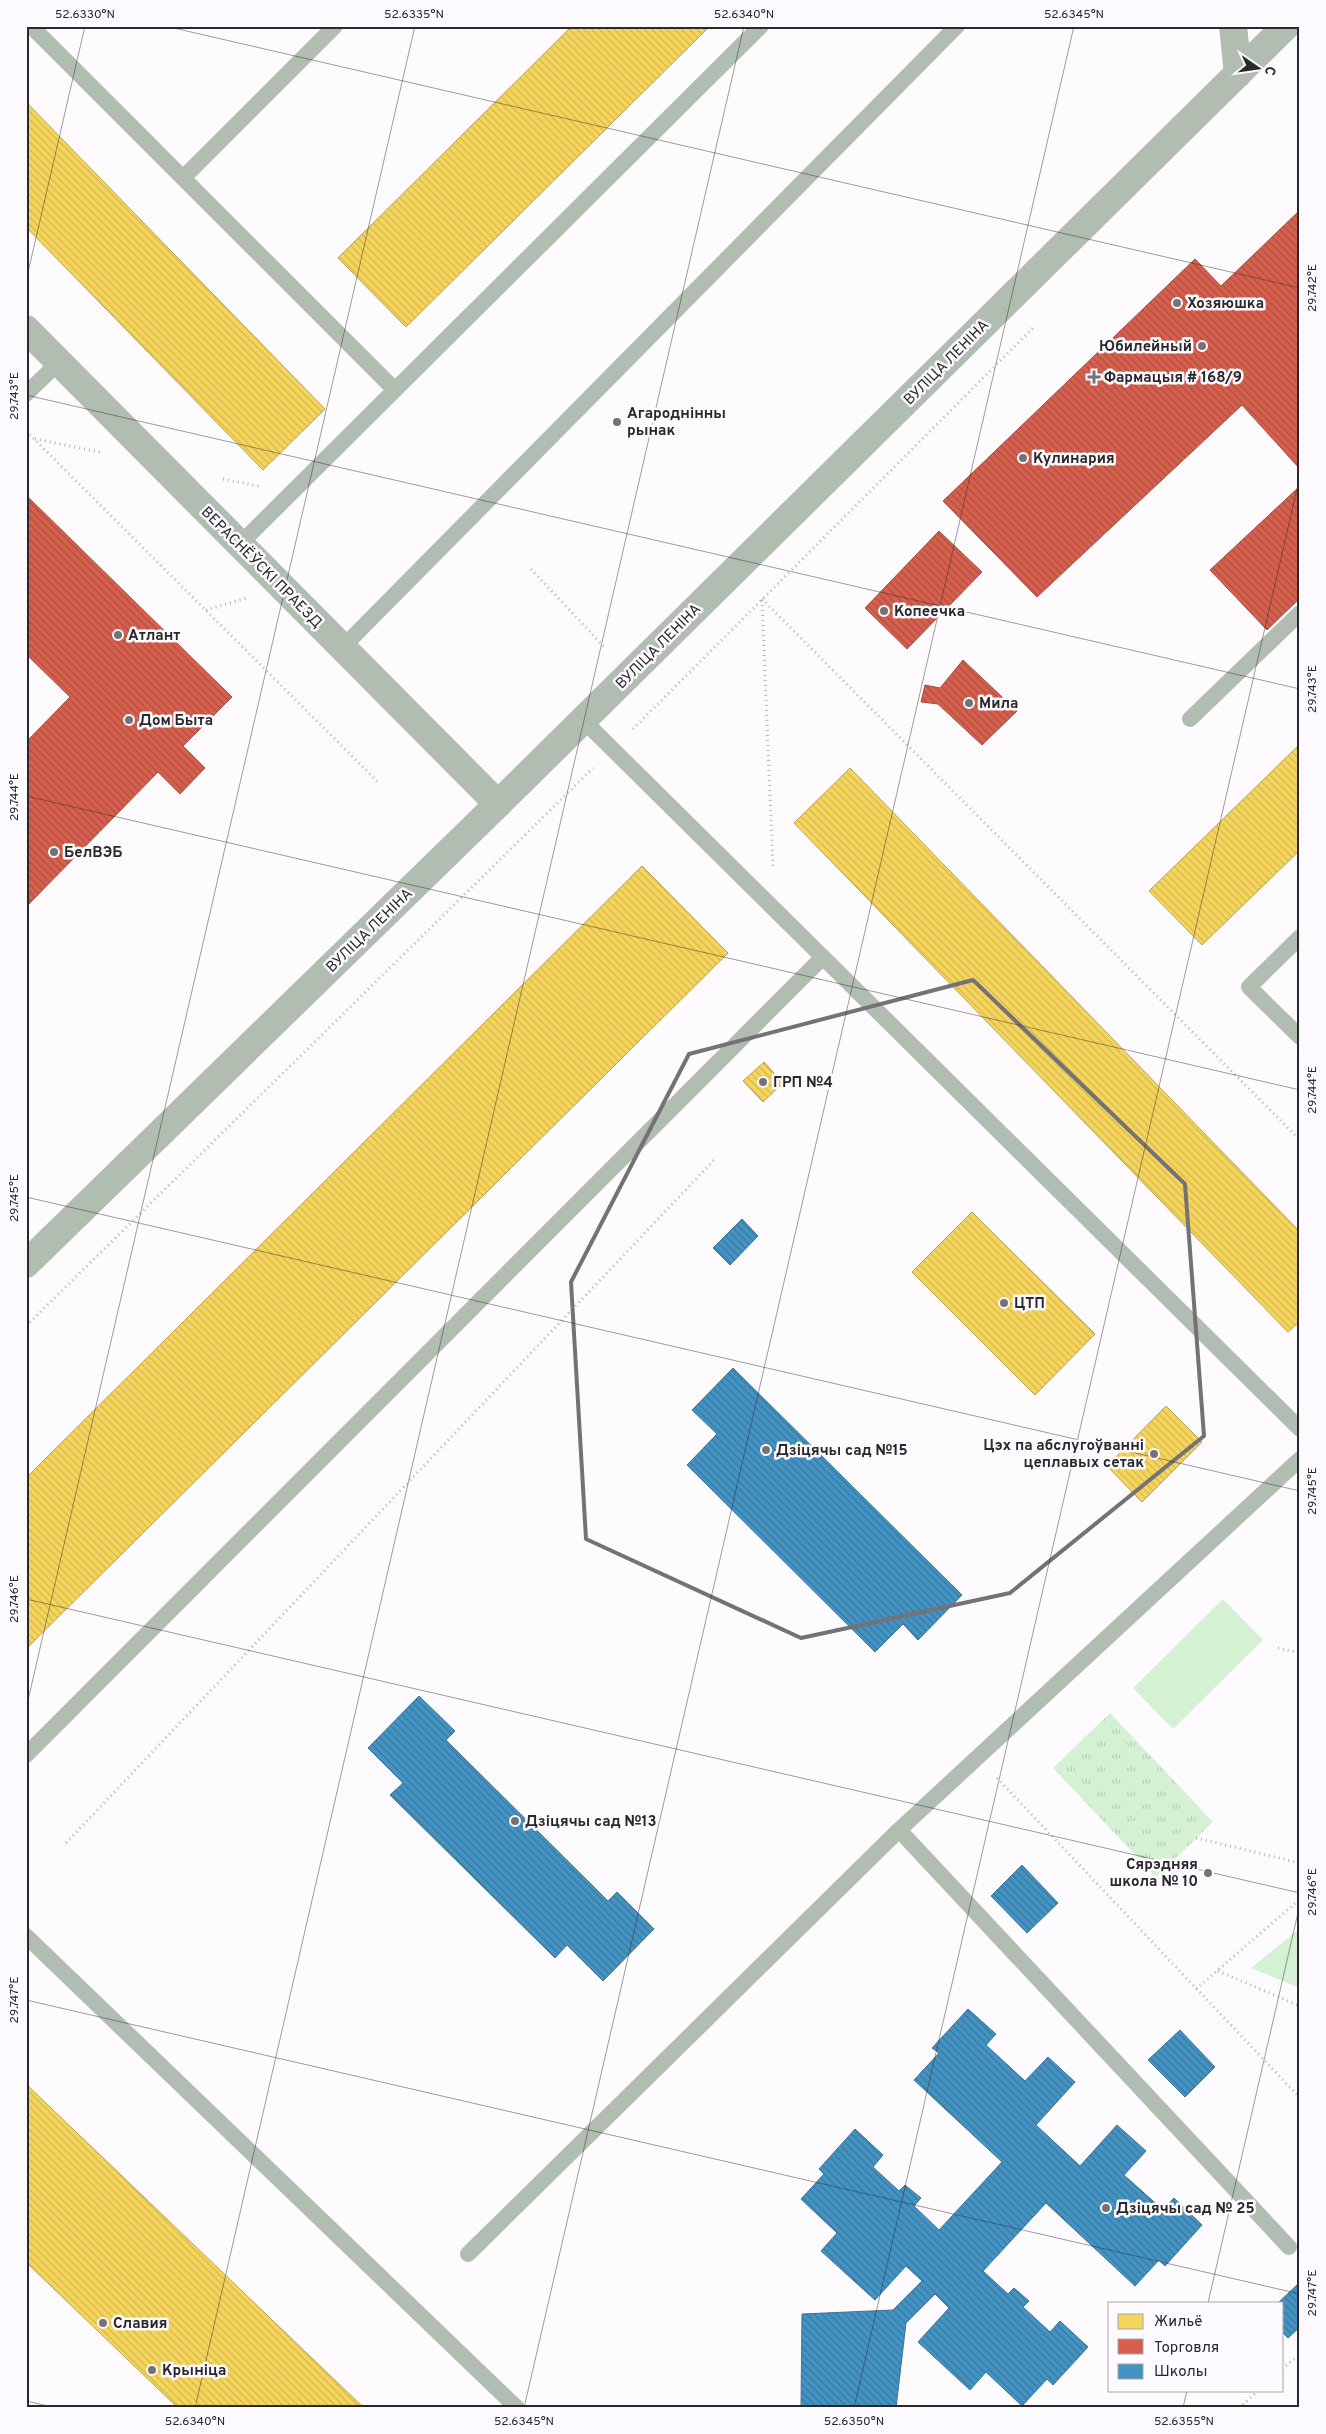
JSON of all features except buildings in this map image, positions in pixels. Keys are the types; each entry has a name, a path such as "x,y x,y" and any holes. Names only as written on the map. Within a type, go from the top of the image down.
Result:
{"street":[{"path":"1233,26 1238,74"},
{"name":"ВУЛІЦА ЛЕНІНА","path":"26,1264 498,804 1286,26"},
{"name":"ВЕРАСНЁЎСКІ ПРАЕЗД","path":"26,329 498,804"}],"lane":[{"path":"31,26 395,390"},
{"path":"183,178 335,26"},
{"path":"240,544 760,26"},
{"path":"342,648 957,26"},
{"path":"26,394 59,362"},
{"path":"1190,719 1300,613"},
{"path":"583,720 1300,1430"},
{"path":"1300,937 1249,987 1300,1037"},
{"path":"26,1755 823,957"},
{"path":"468,2254 899,1830 1300,1459"},
{"path":"899,1830 1288,2246"},
{"path":"26,1936 517,2408"}],"path":[{"path":"26,1326 658,704 1042,319"},
{"path":"26,431 379,783"},
{"path":"531,569 658,704"},
{"path":"762,599 773,868"},
{"path":"762,599 1300,1140"},
{"path":"66,1843 714,1160"},
{"path":"1278,1648 1300,1653"},
{"path":"978,1757 1300,2098"},
{"path":"1196,1838 1300,1863"},
{"path":"1196,1989 1300,1899"},
{"path":"1218,1971 1300,2006"},
{"path":"1284,2367 1300,2354"},
{"path":"1239,2408 1257,2392"}],"highlighted area":[{"path":"973,980 1185,1184 1204,1436 1010,1593 801,1638 586,1539 571,1282 689,1054"}],"green space":[{"path":"1223,1599 1263,1640 1173,1729 1133,1688"},
{"path":"1110,1713 1213,1822 1156,1877 1053,1768"},
{"path":"1299,1929 1300,1988 1251,1968"}],"place":[{"name":"Хозяюшка","path":"1177,303"},
{"name":"Юбилейный","path":"1202,346"},
{"name":"Фармацыя # 168/9","path":"1094,377"},
{"name":"Агароднінны рынак","path":"617,422"},
{"name":"Кулинария","path":"1023,458"},
{"name":"Копеечка","path":"884,611"},
{"name":"Атлант","path":"118,635"},
{"name":"Мила","path":"969,703"},
{"name":"Дом Быта","path":"129,720"},
{"name":"БелВЭБ","path":"54,852"},
{"name":"ГРП №4","path":"763,1082"},
{"name":"ЦТП","path":"1004,1303"},
{"name":"Дзіцячы сад №15","path":"766,1450"},
{"name":"Цэх па абслугоўванні цеплавых сетак","path":"1154,1454"},
{"name":"Дзіцячы сад №13","path":"515,1821"},
{"name":"Сярэдняя школа № 10","path":"1208,1873"},
{"name":"Дзіцячы сад № 25","path":"1106,2208"},
{"name":"Славия","path":"103,2323"},
{"name":"Крыніца","path":"152,2370"}]}
